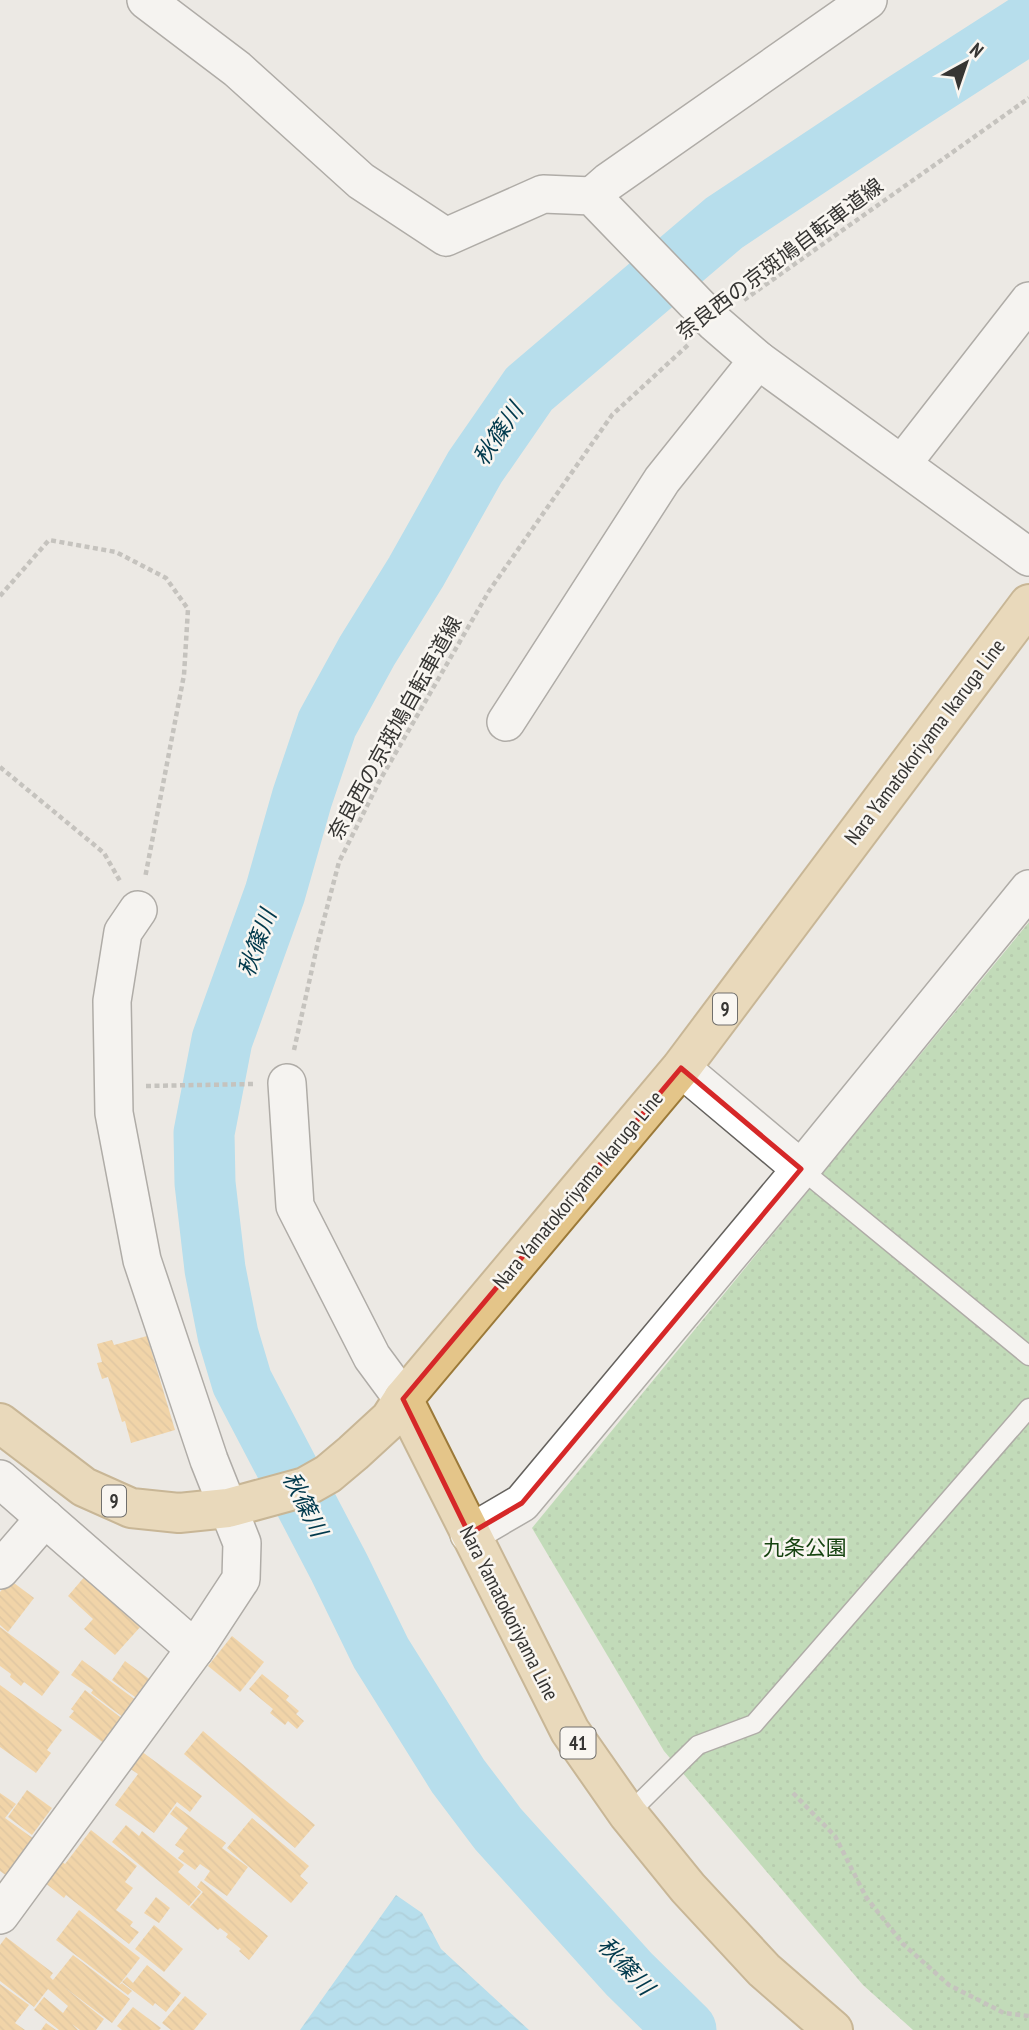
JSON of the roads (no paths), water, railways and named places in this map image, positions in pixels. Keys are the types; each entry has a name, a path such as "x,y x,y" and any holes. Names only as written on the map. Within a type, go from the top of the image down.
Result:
{"main road":[{"name":"Nara Yamatokoriyama Ikaruga Line","path":"0,1423 84,1487 131,1508 179,1513 239,1505 305,1487 328,1474 396,1409 681,1068 1029,604"},
{"name":"Nara Yamatokoriyama Line","path":"396,1409 469,1534 569,1731 628,1814 688,1888 764,1970 833,2030"}],"street":[{"path":"146,0 237,69 361,181 446,237 543,194 601,205 714,322 758,360 1029,557"},
{"path":"601,205 608,182 868,0"},
{"path":"902,464 1029,301"},
{"path":"506,722 662,480 758,360"},
{"path":"469,1534 522,1503 801,1169 1029,890"},
{"path":"0,1915 195,1649 241,1579 239,1505 209,1460 142,1261 114,1113 113,1001 123,932 138,910"},
{"path":"681,1068 801,1169"},
{"path":"287,1083 295,1206 396,1409"},
{"path":"0,1479 195,1649"},
{"path":"0,1570 45,1517"}],"lane":[{"path":"801,1169 1029,1356"},
{"path":"628,1814 698,1745 754,1724 1029,1408"}],"water":[{"path":"396,1895 422,1913 441,1949 529,2030 300,2030"}],"waterway":[{"name":"秋篠川","path":"686,2030 629,1974 498,1829 458,1776 381,1653 242,1382 228,1335 215,1269 205,1183 204,1133 222,1040 275,893 302,798 327,724 475,467 529,389 724,223 1029,23"}],"park label":[{"name":"九条公園","path":"805,1548"}]}
